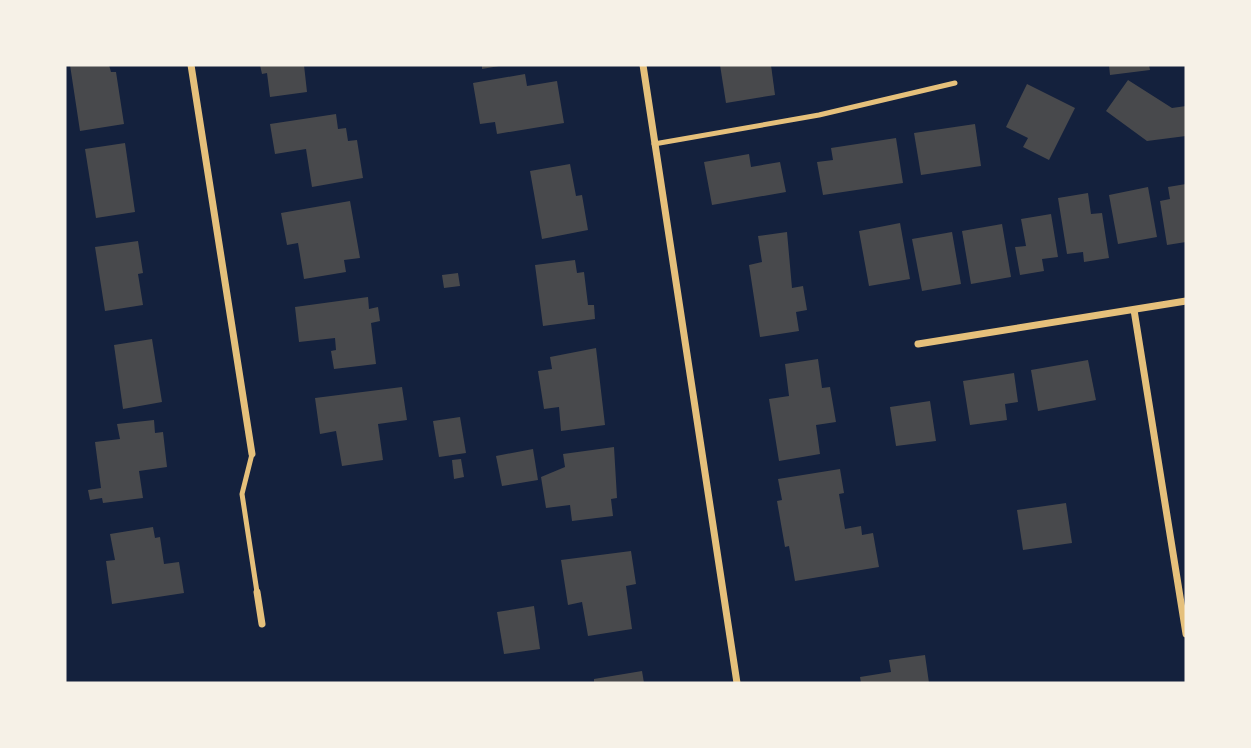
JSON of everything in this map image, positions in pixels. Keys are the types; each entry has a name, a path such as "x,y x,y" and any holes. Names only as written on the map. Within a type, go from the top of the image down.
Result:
{"street":[{"path":"191,65 253,454"},
{"path":"643,65 737,683"},
{"path":"918,344 1186,301"},
{"path":"1134,310 1186,634"},
{"path":"257,592 262,624"}],"lane":[{"path":"654,144 819,115 955,83"},
{"path":"253,454 242,494 257,592"}],"building":[{"path":"70,65 109,65 111,72 116,72 124,124 80,131"},
{"path":"260,65 304,65 307,92 270,97 267,73 262,74"},
{"path":"482,65 498,65 499,66 482,69"},
{"path":"720,65 771,65 775,95 726,103"},
{"path":"1109,65 1149,65 1150,70 1110,75"},
{"path":"525,74 527,86 557,81 564,123 497,134 495,122 480,124 473,83"},
{"path":"1128,80 1172,108 1186,106 1186,136 1147,141 1106,111"},
{"path":"1027,84 1075,108 1049,160 1023,147 1028,138 1006,127"},
{"path":"336,114 338,129 346,128 348,141 357,140 363,178 312,187 306,149 275,154 270,124"},
{"path":"975,124 981,166 921,175 914,133"},
{"path":"896,138 903,183 823,195 817,162 833,160 831,148"},
{"path":"125,143 135,212 96,218 85,149"},
{"path":"749,154 751,167 780,162 786,192 712,205 704,162"},
{"path":"570,164 576,196 582,195 588,230 542,239 530,171"},
{"path":"1186,184 1186,242 1167,245 1160,201 1170,199 1168,187"},
{"path":"1148,187 1157,237 1118,244 1109,195"},
{"path":"1088,193 1091,214 1102,213 1109,258 1084,262 1083,252 1067,254 1058,198"},
{"path":"350,201 360,258 344,260 346,272 304,279 298,243 287,245 281,213"},
{"path":"1051,214 1058,257 1042,259 1044,271 1020,275 1015,247 1026,246 1021,219"},
{"path":"900,223 910,279 869,286 859,231"},
{"path":"1002,224 1011,277 971,284 962,231"},
{"path":"787,232 792,288 803,286 807,310 796,312 799,331 760,337 749,265 762,262 758,236"},
{"path":"952,232 961,284 922,291 912,239"},
{"path":"138,241 143,273 138,274 143,305 105,311 95,247"},
{"path":"575,260 577,273 584,272 588,305 594,305 595,319 543,326 535,265"},
{"path":"458,273 460,286 444,288 442,275"},
{"path":"368,297 369,309 378,307 380,321 371,323 376,364 334,369 331,351 336,350 335,338 299,342 295,307"},
{"path":"152,339 162,402 123,409 114,345"},
{"path":"596,348 605,425 561,431 559,407 544,409 538,371 552,369 550,357"},
{"path":"818,359 822,388 830,387 836,422 816,425 820,454 779,461 769,399 789,396 785,364"},
{"path":"1088,360 1096,400 1038,411 1031,370"},
{"path":"1014,373 1018,402 1005,404 1007,420 970,425 963,381"},
{"path":"402,387 407,420 378,424 383,460 342,466 336,431 320,434 315,398"},
{"path":"930,401 936,441 896,446 890,407"},
{"path":"460,417 466,453 439,457 433,421"},
{"path":"154,420 155,433 163,432 167,467 139,471 143,498 103,503 102,498 90,500 88,490 101,488 95,442 120,439 117,424"},
{"path":"614,447 617,498 611,499 613,516 572,521 570,505 546,508 541,477 565,467 563,454"},
{"path":"533,449 538,480 502,486 496,456"},
{"path":"461,459 464,477 454,479 452,460"},
{"path":"840,469 844,493 839,494 845,529 861,526 862,535 873,533 879,567 795,581 789,546 785,547 777,501 782,500 778,479"},
{"path":"1066,503 1072,543 1023,550 1017,510"},
{"path":"153,527 155,538 160,537 164,564 179,562 184,593 112,604 106,561 115,560 110,534"},
{"path":"631,551 636,584 626,586 632,629 588,636 582,602 568,605 561,560"},
{"path":"534,606 540,649 504,654 497,612"},
{"path":"925,655 929,683 861,683 860,677 891,672 889,660"},
{"path":"642,671 644,683 594,683 594,679"}]}
